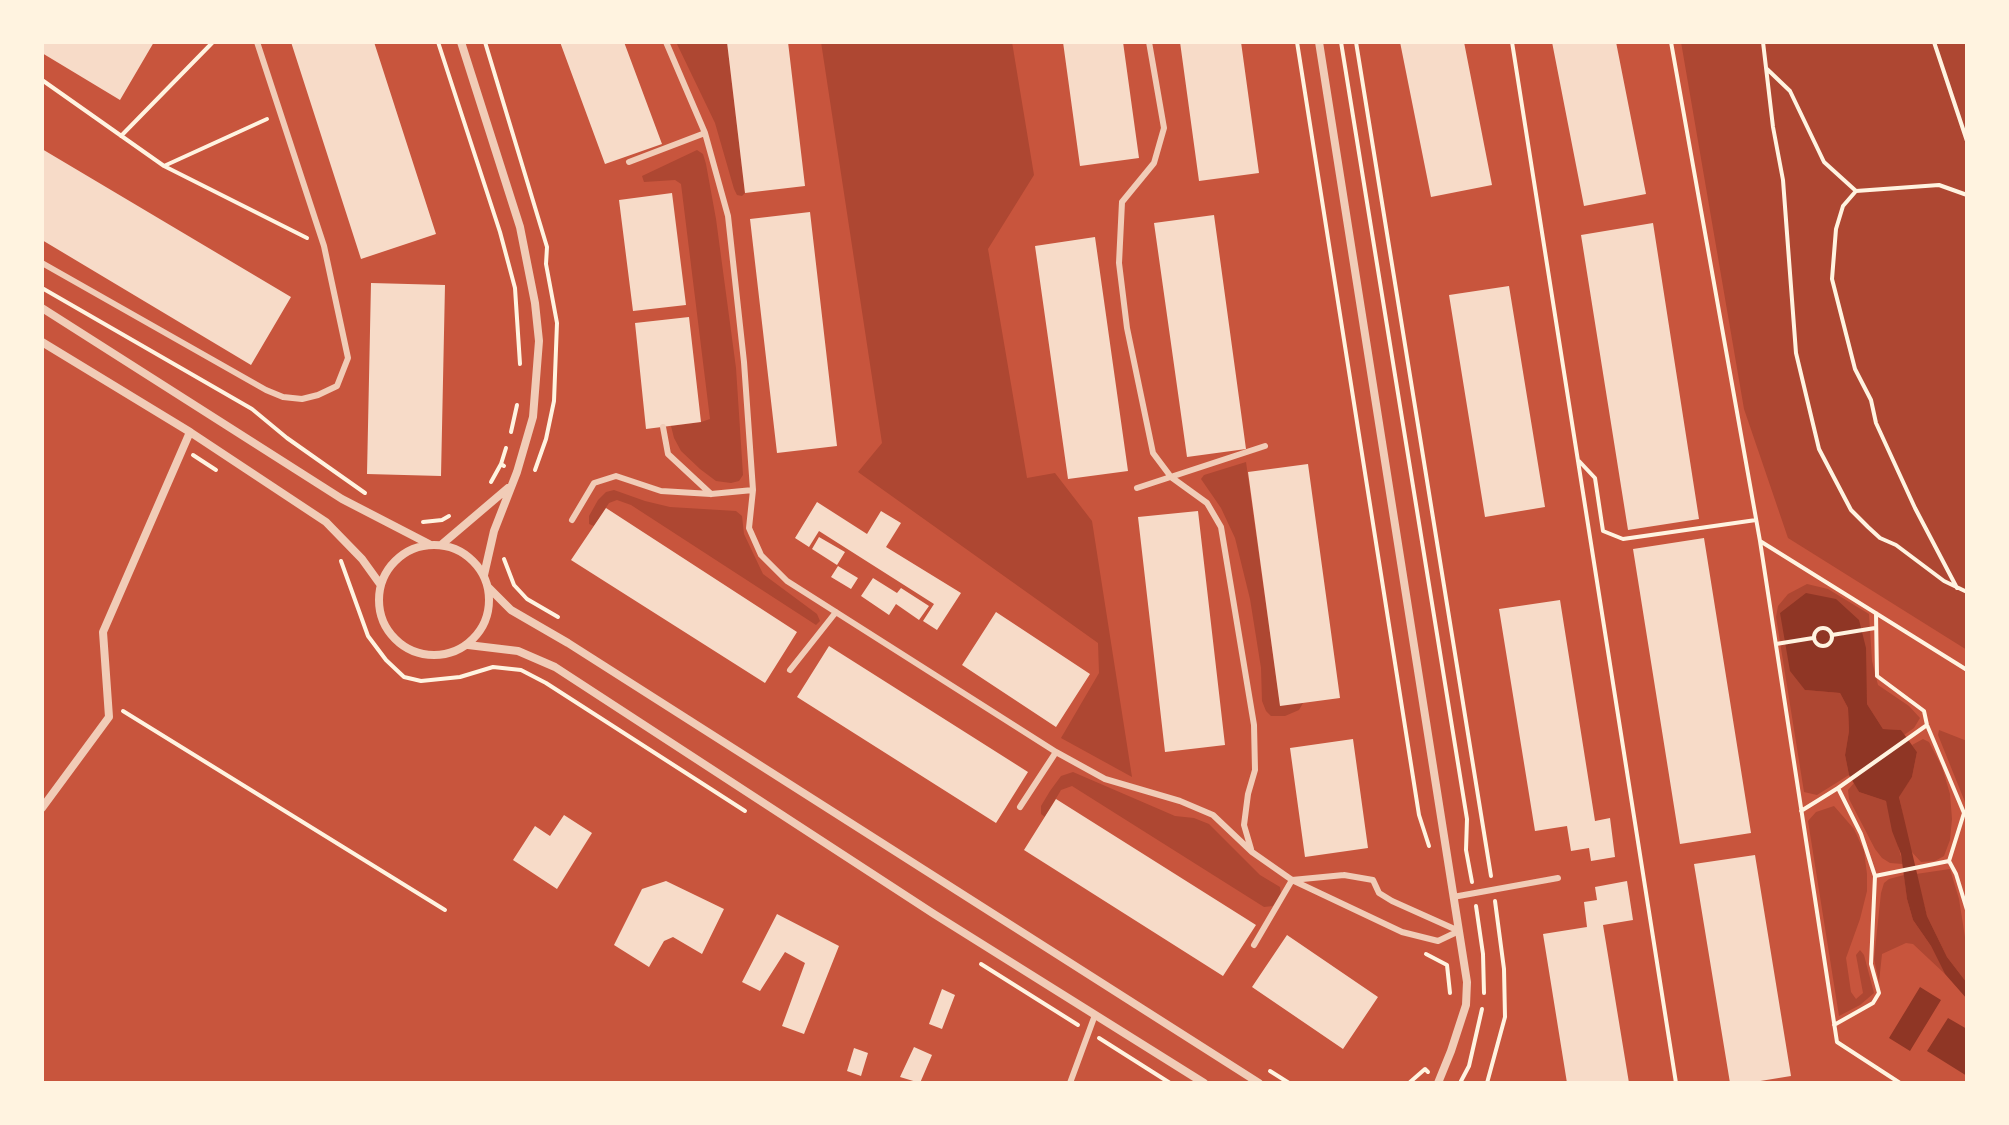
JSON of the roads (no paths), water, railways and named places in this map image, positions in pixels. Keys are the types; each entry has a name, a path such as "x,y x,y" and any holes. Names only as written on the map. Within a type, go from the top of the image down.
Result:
{"street":[{"path":"461,42 520,227 535,303 539,367 533,417 517,472 494,531 484,575"},
{"path":"1319,42 1467,982 1466,1005 1437,1082"},
{"path":"42,308 342,499 429,544 466,554 484,575 490,608 482,629 468,645 442,656 415,653 403,645 392,637 379,612 380,584 391,564 408,551 429,544"},
{"path":"42,342 190,432 326,522 362,559 380,584"},
{"path":"42,808 109,717 103,632 190,432"},
{"path":"441,545 511,485"},
{"path":"488,587 511,610 568,643 1259,1083"},
{"path":"468,645 518,651 555,667 934,914 1204,1083"}],"lane":[{"path":"42,263 266,390 283,397 302,399 337,386 348,358 324,246 257,42"},
{"path":"666,42 705,133 728,216 744,362 753,490 749,528 761,555 787,581 1056,752 1105,779 1180,801 1213,815 1252,852 1292,880 1402,932 1438,941 1459,931"},
{"path":"1149,42 1164,128 1154,163 1122,202 1119,263 1127,328 1153,453 1171,477 1207,503 1221,527 1254,725 1255,770 1244,825 1252,852"},
{"path":"629,162 705,133"},
{"path":"663,427 668,454 711,494"},
{"path":"1137,488 1265,446"},
{"path":"572,520 594,483 616,476 661,491 711,494 753,490"},
{"path":"790,670 836,612"},
{"path":"1020,807 1056,752"},
{"path":"1292,880 1344,875 1373,880 1379,893 1392,901 1459,931"},
{"path":"1453,897 1558,878"},
{"path":"1254,945 1292,880"},
{"path":"1070,1083 1095,1015"}]}
